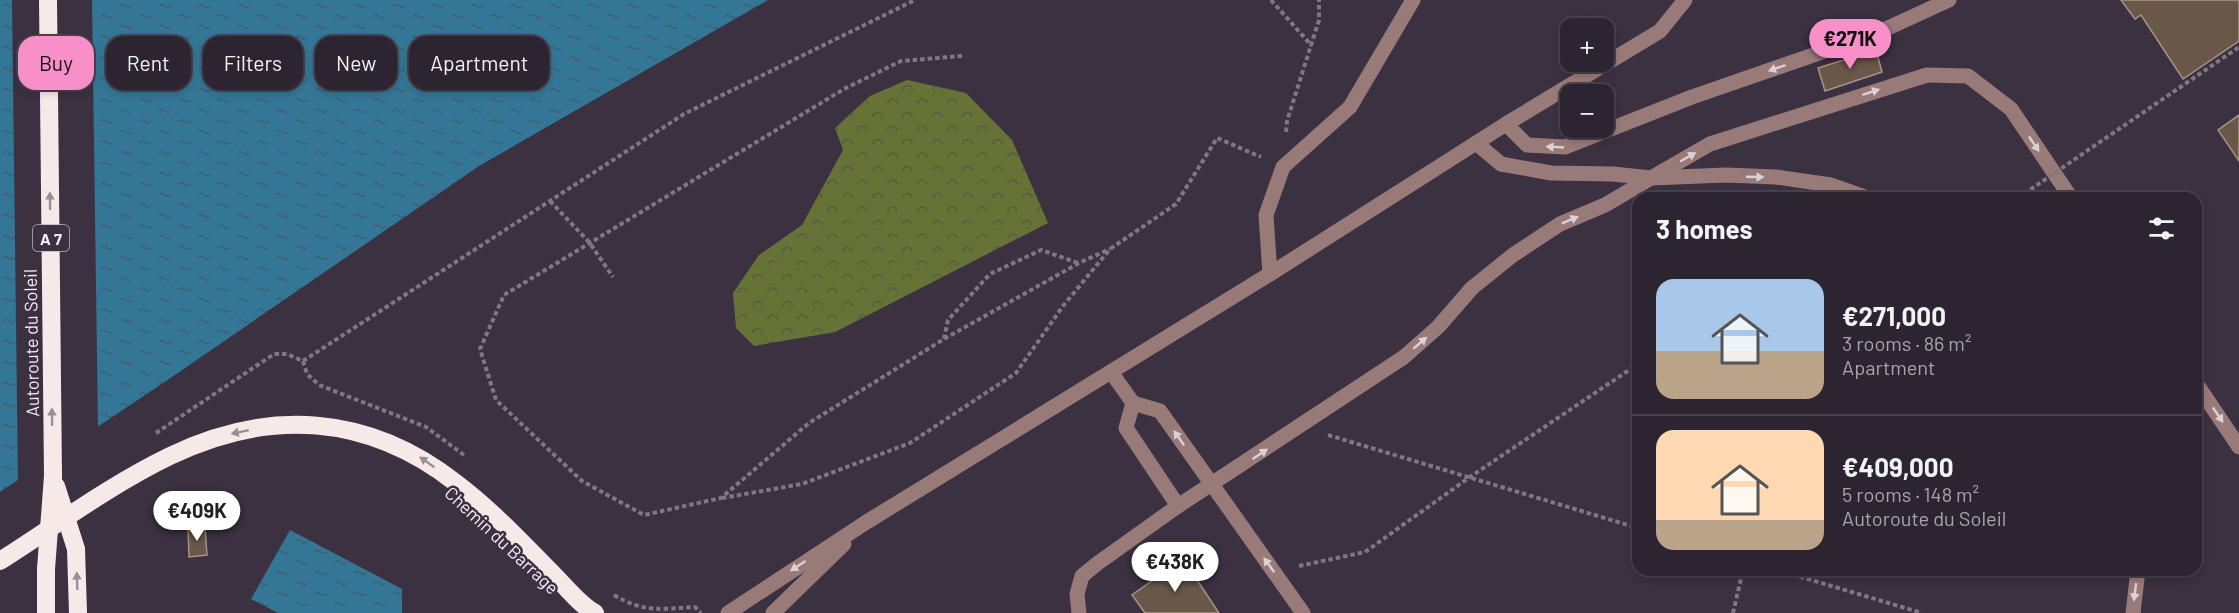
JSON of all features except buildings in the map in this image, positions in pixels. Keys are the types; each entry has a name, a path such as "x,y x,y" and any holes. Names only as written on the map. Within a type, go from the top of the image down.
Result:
{"highway":[{"name":"Autoroute du Soleil","path":"46,613 46,569 53,476 48,0"},
{"path":"0,561 129,479 190,447 258,428 283,425 320,426 368,434 417,455 456,483 492,514 595,613"},
{"path":"53,476 76,549 78,613"}],"lane":[{"path":"1270,274 1266,215 1283,167 1350,107 1413,0"},
{"path":"728,613 865,523 1270,274 1506,124 1660,30 1685,0"},
{"path":"1506,124 1527,145 1564,147 1692,97 1877,33 1948,0"},
{"path":"1079,613 1077,594 1082,576 1179,507 1404,357 1438,327 1472,288 1513,255 1560,224 1605,205 1710,144 1927,75 1968,76 2011,109 2067,192"},
{"path":"1476,143 1501,164 1551,173 1613,174 1651,178 1776,177 1831,185 1851,192"},
{"path":"1111,372 1132,403 1160,411 1303,613"},
{"path":"2202,392 2239,447"},
{"path":"1132,403 1126,428 1179,507"},
{"path":"773,613 865,523"},
{"path":"2133,613 2137,576"}],"path":[{"path":"303,361 684,114 915,0"},
{"path":"1271,0 1312,46"},
{"path":"721,498 809,423 944,339 1079,263 1110,249 1176,204 1217,138 1283,167 1287,121 1319,20 1319,0"},
{"path":"2027,192 2239,47"},
{"path":"962,56 901,61 844,88 504,295 480,350 496,400 582,481 644,515 721,498 802,484 909,443 1016,373 1063,306 1110,249"},
{"path":"550,201 589,242 613,277"},
{"path":"944,339 948,320 990,274 1041,250 1079,263"},
{"path":"1274,572 1365,552 1470,477 1632,368"},
{"path":"1300,427 1632,526"},
{"path":"1734,613 1742,576"},
{"path":"1798,576 1922,613"},
{"path":"610,592 638,609 654,611 695,608 701,613"}],"green space":[{"path":"907,80 966,93 1012,140 1048,223 835,332 754,346 736,328 733,293 759,255 802,225 843,150 835,128 870,96"}],"water":[{"path":"0,0 768,0 479,166 0,492"},
{"path":"290,530 402,589 402,613 278,613 251,599"}],"pier":[{"path":"12,0 92,0 93,36 18,36 18,90 93,90 98,430 18,483"}]}
